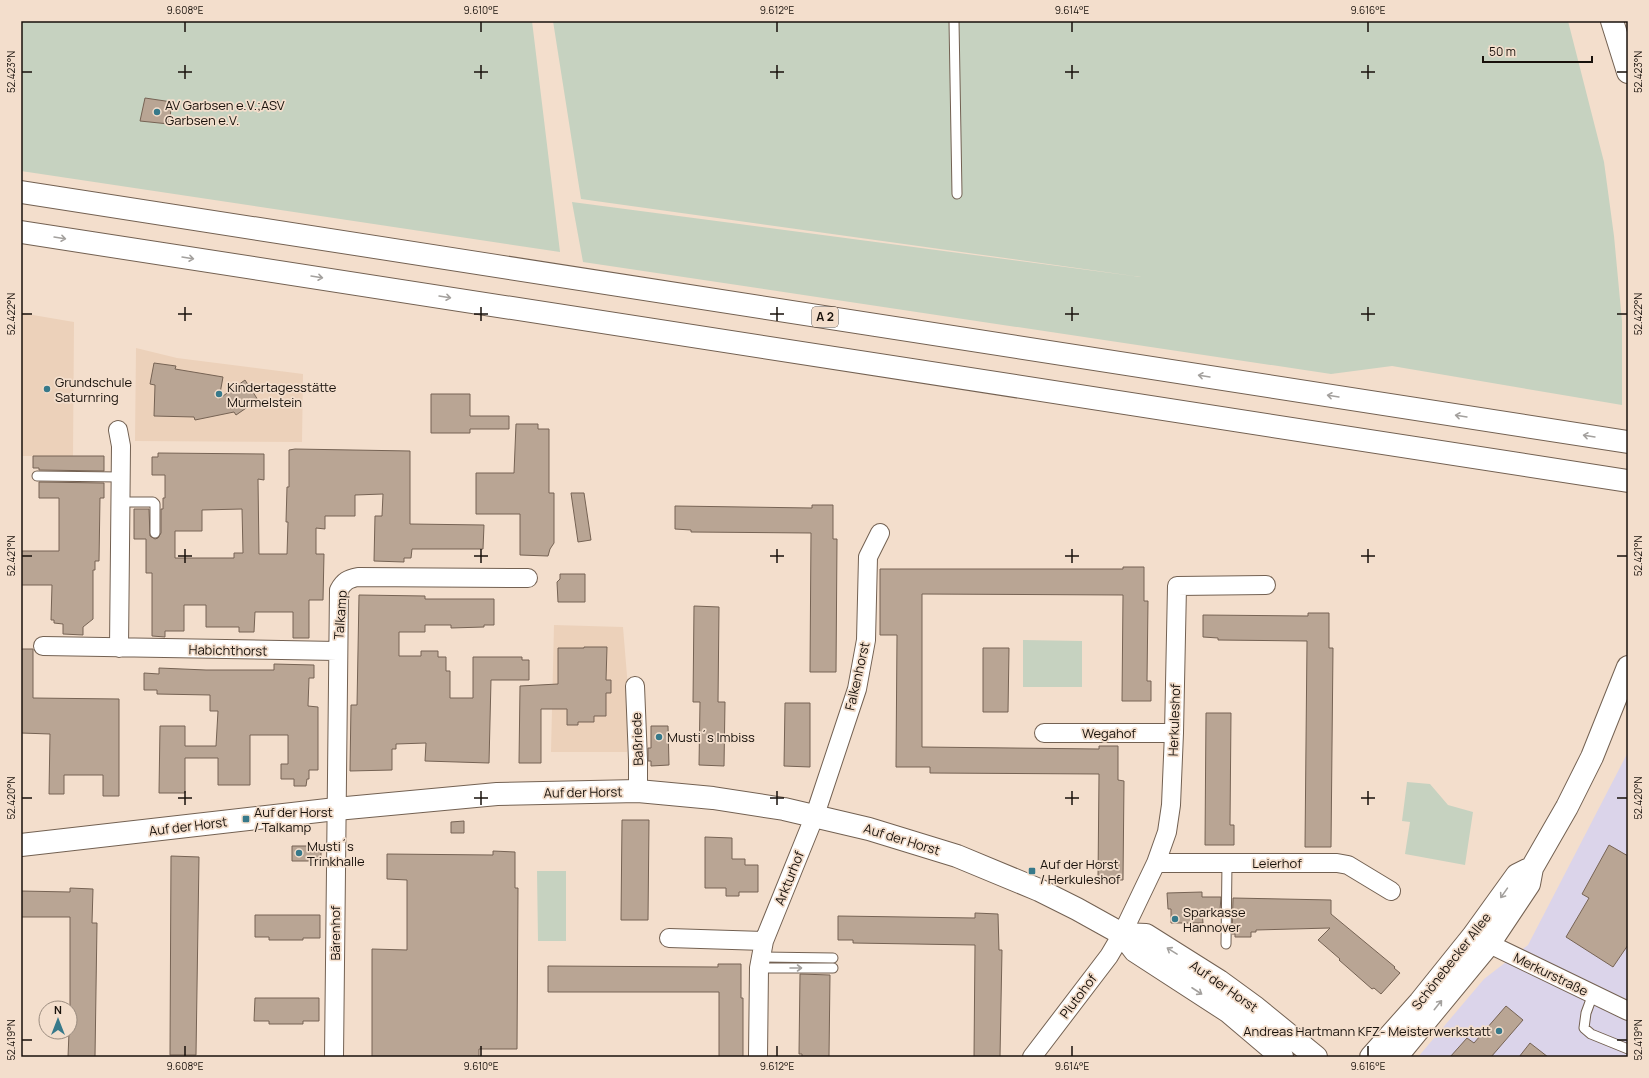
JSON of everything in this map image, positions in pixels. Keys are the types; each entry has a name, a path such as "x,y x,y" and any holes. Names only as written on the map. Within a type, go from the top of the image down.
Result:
{"main road":[{"path":"1612,21 1628,72"},
{"name":"A 2","path":"21,192 1628,442"},
{"path":"21,232 1628,481"},
{"name":"Schönebecker Allee","path":"1396,1057 1481,940 1517,875 1532,868 1567,807 1592,757 1628,667"},
{"name":"Auf der Horst","path":"21,845 336,809 497,794 638,791 713,798 815,815 870,829 957,856 1039,890 1078,909 1122,934 1135,951 1229,1012 1282,1057"},
{"name":"Auf der Horst","path":"1122,934 1146,935 1212,977 1256,1008 1316,1057"},
{"name":"Schönebecker Allee","path":"1371,1057 1420,1002 1481,940"}],"street":[{"path":"118,430 121,446 119,648"},
{"name":"Falkenhorst","path":"815,815 857,689 866,640 868,557 880,533"},
{"name":"Talkamp","path":"336,809 339,590 343,583 349,579 371,577 528,578"},
{"name":"Herkuleshof","path":"1122,934 1156,863 1168,825 1171,805 1174,733 1176,586 1266,585"},
{"name":"Habichthorst","path":"42,646 338,651"},
{"name":"Baßriede","path":"634,686 638,791"},
{"name":"Wegahof","path":"1044,733 1174,733"},
{"name":"Bärenhof","path":"334,1057 336,809"},
{"name":"Arkturhof","path":"758,1057 761,955 815,815"},
{"name":"Leierhof","path":"1156,863 1337,862 1348,865 1391,891"},
{"name":"Plutohof","path":"1032,1057 1109,956 1122,934"},
{"path":"669,938 761,955"},
{"name":"Merkurstraße","path":"1481,940 1628,1011"}],"lane":[{"path":"954,21 957,194"},
{"path":"37,476 120,477"},
{"path":"120,502 153,502 155,504 155,533"},
{"path":"1226,944 1227,863"},
{"path":"761,955 833,958"},
{"path":"761,955 833,968"},
{"path":"1594,994 1586,1014 1584,1028 1591,1034 1628,1049"}],"shaded area":[{"name":"Grundschule Saturnring","path":"21,313 74,322 73,456 21,456"},
{"name":"Kindertagesstätte Murmelstein","path":"136,348 177,358 303,374 302,442 135,441"},
{"path":"554,625 623,627 628,688 627,752 551,752"},
{"path":"1628,752 1628,1057 1418,1057 1484,979 1528,945"}],"green space":[{"path":"21,21 532,21 560,252 21,171"},
{"path":"553,21 1568,21 1604,162 1614,236 1622,321 1622,405 1392,366 1331,374 583,262 572,202 1141,277 581,199"},
{"path":"1023,640 1082,641 1082,687 1023,687"},
{"path":"1407,782 1430,784 1448,805 1473,812 1465,865 1405,854 1410,822 1402,821"},
{"path":"537,871 566,871 566,941 538,941"}],"building":[{"name":"AV Garbsen e.V.;ASV Garbsen e.V.","path":"145,98 172,102 169,124 140,121"},
{"path":"154,363 176,366 175,369 223,377 219,399 245,380 258,400 236,415 234,412 195,420 194,417 154,416 155,385 150,384"},
{"path":"431,394 470,394 470,416 509,416 509,429 470,429 470,433 431,433"},
{"path":"516,424 538,424 538,429 549,429 549,493 554,493 554,543 548,556 520,555 520,514 476,514 476,473 514,473"},
{"path":"289,450 410,451 410,524 484,525 483,549 412,549 411,558 404,558 404,562 374,561 375,516 382,516 383,494 355,495 355,516 325,516 325,529 316,528 316,554 324,554 323,600 309,600 309,638 293,638 293,612 255,612 254,632 239,632 239,627 206,627 206,605 184,605 184,631 165,631 165,637 152,636 152,573 146,573 146,539 134,539 134,509 149,509 150,536 155,539 158,538 161,533 161,509 163,509 163,498 165,498 165,475 152,475 152,457 158,457 158,453 264,454 264,480 258,479 259,554 287,554 288,522 286,522 287,487 289,487","holes":["242,509 243,553 234,553 234,558 175,558 175,531 202,531 202,510"]},
{"path":"33,456 104,456 104,471 39,470 39,468 33,468"},
{"path":"39,482 104,483 104,498 100,498 99,561 95,561 95,570 93,570 93,619 83,627 83,635 63,634 63,624 54,623 54,620 51,620 52,585 21,585 21,551 59,551 59,498 39,498"},
{"path":"571,493 584,493 591,540 578,542"},
{"path":"812,505 833,505 833,539 837,539 836,672 810,672 811,533 691,532 691,530 675,529 675,506 812,508"},
{"path":"1123,567 1144,567 1144,601 1148,601 1147,681 1151,681 1151,701 1122,701 1123,595 922,594 922,747 1099,749 1099,746 1118,746 1118,780 1124,781 1123,880 1098,880 1099,774 930,773 930,767 896,767 897,635 880,635 880,569 1123,569"},
{"path":"560,574 585,574 585,602 558,602 557,582 560,579"},
{"path":"359,595 425,596 425,599 494,599 494,625 484,625 484,627 451,628 451,625 425,625 425,632 399,632 399,656 421,656 421,651 438,651 438,657 446,657 446,671 450,671 450,698 473,698 473,657 522,657 522,660 529,660 529,680 491,680 489,763 425,761 426,743 396,744 396,749 392,749 392,770 350,771 351,705 357,705"},
{"path":"694,606 719,607 718,702 725,702 724,766 699,765 700,702 693,702"},
{"path":"1308,613 1329,613 1329,648 1333,648 1331,847 1305,847 1307,641 1218,640 1218,638 1203,637 1203,615 1308,616"},
{"path":"607,647 606,680 611,680 611,693 606,693 606,716 594,716 594,722 578,722 578,725 567,725 567,709 541,709 541,763 519,763 520,686 558,684 558,648"},
{"path":"983,648 1009,648 1008,712 983,712"},
{"path":"21,649 33,649 33,698 119,699 119,796 103,796 103,775 64,775 64,794 49,794 50,734 21,733"},
{"path":"274,664 314,665 314,678 309,678 308,706 318,707 318,770 309,770 309,779 307,779 306,786 294,786 294,779 281,779 281,764 288,764 288,735 250,735 250,785 218,785 218,758 185,758 185,793 159,793 160,726 185,726 185,746 216,746 218,711 210,711 210,695 157,694 157,690 144,690 144,673 159,674 159,668 274,670"},
{"path":"785,703 810,703 810,767 784,766"},
{"path":"1206,713 1231,713 1230,825 1234,825 1234,845 1205,845"},
{"name":"Musti´s Imbiss","path":"651,726 668,726 669,765 651,766 651,761 648,761 648,748 651,748"},
{"path":"622,820 649,820 648,920 621,920"},
{"path":"464,821 464,833 451,833 451,822"},
{"path":"705,837 732,838 732,859 745,859 745,865 758,865 758,892 739,892 739,896 726,896 726,888 705,888"},
{"path":"1609,845 1628,856 1628,945 1613,967 1566,937 1589,898 1582,894"},
{"name":"Musti´s Trinkhalle","path":"292,846 321,846 321,861 292,861"},
{"path":"493,851 515,852 515,888 518,888 517,1049 479,1049 479,1057 372,1057 372,949 407,950 407,880 387,879 387,854 493,855"},
{"path":"171,856 199,857 196,1055 170,1055"},
{"path":"70,888 93,889 92,923 97,923 95,1057 68,1057 69,1040 78,1040 78,1000 70,1000 70,917 21,917 21,891 70,892"},
{"path":"1202,892 1202,897 1221,897 1220,910 1202,910 1203,923 1171,923 1171,909 1168,909 1167,893"},
{"path":"1233,898 1331,900 1331,914 1395,967 1394,968 1400,973 1381,994 1374,988 1372,989 1318,940 1330,928 1256,930 1256,932 1251,932 1251,937 1235,937 1235,934 1232,934"},
{"path":"975,913 998,914 999,950 1002,950 1000,1057 974,1057 975,945 853,943 853,940 838,940 838,916 975,918"},
{"path":"255,915 320,915 320,938 303,938 303,940 269,940 269,937 255,937"},
{"path":"718,964 741,964 741,998 743,998 743,1057 719,1057 719,992 548,992 548,966 718,967"},
{"path":"800,974 830,975 829,1057 802,1057 802,1054 799,1054"},
{"path":"255,998 319,998 319,1021 303,1021 303,1024 269,1024 269,1021 254,1021"},
{"name":"Andreas Hartmann KFZ- Meisterwerkstatt","path":"1506,1006 1523,1020 1491,1057 1450,1057 1467,1038 1474,1043"},
{"path":"1530,1043 1548,1057 1519,1057"}],"place":[{"name":"AV Garbsen e.V.;ASV Garbsen e.V.","path":"157,112"},
{"name":"Grundschule Saturnring","path":"47,389"},
{"name":"Kindertagesstätte Murmelstein","path":"219,394"},
{"name":"Musti´s Imbiss","path":"659,737"},
{"name":"Auf der Horst / Talkamp","path":"246,819"},
{"name":"Musti´s Trinkhalle","path":"299,853"},
{"name":"Auf der Horst / Herkuleshof","path":"1032,871"},
{"name":"Sparkasse Hannover","path":"1175,919"},
{"name":"Andreas Hartmann KFZ- Meisterwerkstatt","path":"1499,1031"}]}
